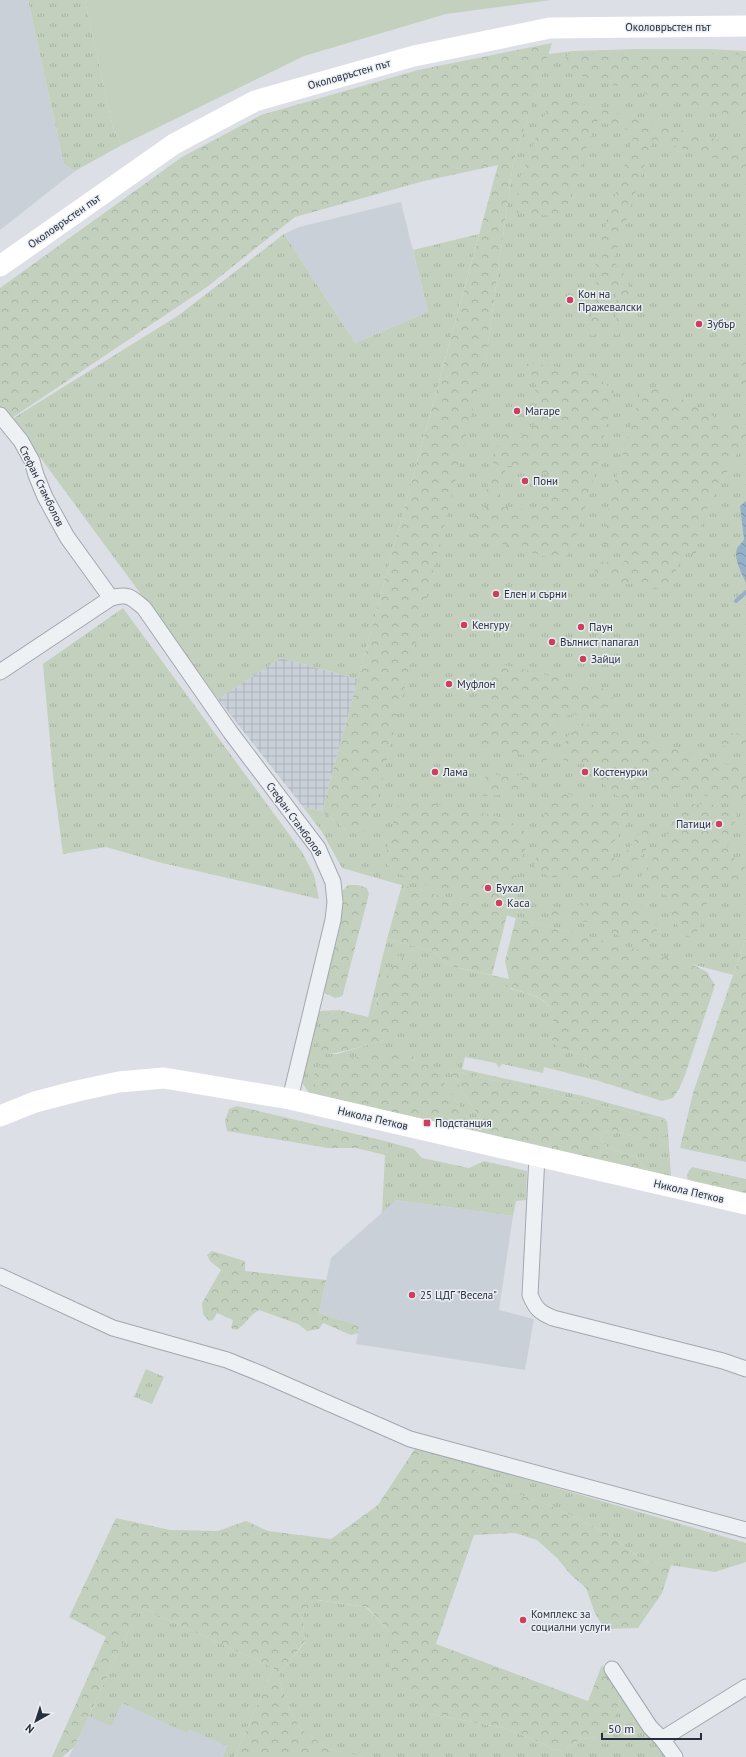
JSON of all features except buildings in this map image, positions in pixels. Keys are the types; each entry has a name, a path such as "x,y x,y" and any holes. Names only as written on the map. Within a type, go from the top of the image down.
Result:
{"main road":[{"name":"Околовръстен път","path":"0,266 174,144 255,101 414,56 550,28 746,26"},
{"name":"Никола Петков","path":"0,1116 35,1102 84,1090 119,1082 164,1078 290,1099 746,1204"}],"street":[{"name":"Стефан Стамболов","path":"0,415 21,441 32,461 45,497 67,537 111,598"},
{"name":"Стефан Стамболов","path":"0,672 111,598 120,595 130,596 144,608 231,733 318,848 333,882 335,902 333,920 290,1099"},
{"path":"537,1156 530,1295 534,1305 541,1312 553,1318 723,1361 746,1369"},
{"path":"0,1276 114,1328 227,1360 410,1439 746,1530"},
{"path":"612,1669 650,1727 662,1739 675,1757"},
{"path":"662,1739 746,1687"}],"shaded area":[{"path":"0,0 28,0 64,164 75,171 0,230"},
{"path":"401,202 428,312 355,343 284,234 299,227"},
{"path":"281,658 358,679 322,811 303,807 218,699"},
{"name":"25 ЦДГ \"Весела\"","path":"396,1200 513,1216 499,1310 534,1319 525,1370 356,1344 359,1326 319,1313 331,1258"},
{"path":"140,1607 234,1757 69,1757"}],"green space":[{"path":"28,0 85,0 113,128 122,145 75,171 64,164"},
{"path":"85,0 551,0 446,14 304,56 122,145 113,128"},
{"path":"552,43 513,163 487,351 371,825 360,834 346,830 322,811 498,165 424,181 295,217 207,287 0,426 0,288 182,157 261,115 418,70"},
{"path":"709,49 746,51 746,937 733,975 516,918 342,868 322,832 303,807 322,811 346,830 487,351 513,163 548,54 573,51"},
{"path":"657,52 746,55 746,121 563,71 561,63 568,54"},
{"path":"556,95 592,107 746,147 746,169 653,139 613,261 625,276 629,287 625,311 615,341 617,304 615,288 602,310 594,338 588,333 597,288 595,267 596,255 635,132 596,121 564,217 517,213 518,183 549,104"},
{"path":"284,234 355,343 428,312 413,250 479,234 358,679 281,658 218,699 12,419 179,315"},
{"path":"746,350 746,386 737,384"},
{"path":"528,363 575,369 599,378 614,391 598,462 579,528 570,552 564,558 557,560 470,535 470,526 477,513 486,507 516,507 534,514 540,512 556,484 551,475 514,466 507,466 497,497 492,498 486,495 501,433 511,432 529,435 538,414 535,391 536,385 523,368"},
{"path":"644,387 653,388 671,394 717,418 746,426 746,439 706,511 697,538 696,556 684,550 672,580 663,588 651,589 600,578 592,566 598,561 622,564 627,557 602,543 602,535 614,485 641,391"},
{"path":"123,608 302,852 314,875 319,899 162,863 106,847 63,854 54,785 43,664"},
{"path":"501,664 609,690 613,699 610,705 600,711 588,714 568,715 558,729 551,753 545,762 539,762 533,757 480,746 478,738 478,719 484,687 490,670"},
{"path":"580,723 746,770 746,804 706,796 680,785 671,796 658,792 647,791 633,797 620,797 604,785 596,767 588,762 575,765 561,758 567,737"},
{"path":"725,733 746,736 746,751 715,745 718,737"},
{"path":"488,773 508,777 527,774 533,780 530,789 501,795 482,796 479,794 481,783"},
{"path":"559,791 583,799 603,811 629,811 628,823 609,848 610,856 617,860 623,857 645,825 657,833 643,854 627,871 599,883 582,878 549,877 535,868 535,862 545,808 549,795"},
{"path":"406,798 496,816 523,828 527,842 514,886 510,894 487,900 414,882 389,868 386,859 388,844 397,807"},
{"path":"687,801 696,805 709,803 737,814 727,848 732,857 743,864 746,869 746,883 738,887 727,879 719,887 711,888 700,927 693,938 682,934 672,915 669,897 653,891 635,891 642,874 663,843 680,803"},
{"path":"348,885 358,885 367,888 369,894 343,994 340,997 335,998 325,993 324,988 340,928 342,915 342,891"},
{"path":"402,885 507,915 492,975 450,966 433,951 387,939"},
{"path":"628,898 644,907 653,918 657,930 657,936 652,944 642,943 611,933 587,922 550,918 551,911 606,899"},
{"path":"516,918 690,963 707,972 715,985 685,1075 673,1098 662,1101 599,1081 585,1066 586,1056 559,1048 552,1041 554,1022 551,1009 547,1004 533,995 514,989 505,984 509,979 505,961"},
{"path":"746,937 746,1162 680,1148 693,1093"},
{"path":"387,939 433,951 450,966 509,979 511,989 537,997 543,1001 552,1010 555,1019 552,1041 559,1048 586,1056 585,1066 599,1081 544,1067 543,1073 502,1064 499,1068 496,1063 465,1057 462,1069 583,1096 664,1118 667,1121 449,1070 492,1137 477,1133 434,1068 421,1063 413,1056 321,1064 331,1101 311,1096 303,1084 304,1074 320,1011 339,1010 326,1015 324,1054 337,1054 384,1040 382,990 377,999 372,1017 368,1017"},
{"path":"399,955 418,968 423,978 423,987 419,1002 416,1010 409,1020 395,1035 387,1039 336,1053 323,1054 318,1051 326,1015 339,1010 368,1017 372,1016 383,985"},
{"path":"396,1049 413,1056 421,1063 434,1067 477,1133 331,1101 317,1092 313,1079 316,1070 321,1064"},
{"path":"449,1070 667,1121 668,1131 666,1135 658,1139 641,1138 610,1130 603,1133 600,1139 608,1148 636,1157 648,1171 492,1137"},
{"path":"237,1106 385,1141 388,1149 385,1155 356,1148 328,1148 227,1131 225,1121 229,1109"},
{"path":"610,1130 641,1138 666,1135 668,1131 671,1177 648,1171 636,1157 608,1148 600,1139 603,1133"},
{"path":"385,1141 414,1149 422,1158 469,1168 484,1161 527,1171 526,1200 516,1201 513,1216 396,1200 382,1213 385,1155 388,1149"},
{"path":"692,1167 746,1179 746,1196 691,1184 687,1178 688,1172"},
{"path":"212,1251 245,1261 245,1271 326,1280 319,1313 359,1326 358,1333 351,1335 323,1323 319,1329 307,1331 298,1324 259,1310 236,1330 231,1328 233,1320 217,1313 213,1320 209,1321 203,1314 202,1303 221,1270 210,1261 207,1255"},
{"path":"146,1369 164,1377 152,1404 134,1397"},
{"path":"416,1447 464,1461 486,1479 521,1495 554,1507 609,1534 644,1561 671,1565 662,1593 638,1628 604,1629 594,1611 586,1588 571,1575 557,1558 537,1540 515,1533 474,1535 436,1644 588,1701 602,1665 621,1694 616,1715 610,1730 597,1737 582,1739 560,1751 504,1728 425,1713 399,1687 389,1665 389,1631 367,1607 318,1600 302,1613 305,1641 289,1662 278,1673 283,1697 300,1728 329,1749 363,1757 234,1757 274,1668 140,1607 74,1747 62,1757 52,1757 106,1637 69,1617 116,1518 170,1530 218,1531 246,1521 268,1531 331,1539 378,1505"},
{"path":"464,1461 746,1543 746,1562 715,1572 644,1561 609,1534 554,1507 521,1495 486,1479"},
{"path":"317,1600 366,1607 389,1631 389,1665 425,1713 504,1728 560,1751 582,1739 597,1737 616,1715 621,1694 655,1743 667,1757 363,1757 329,1749 300,1728 283,1697 278,1673 305,1642 302,1613"},
{"path":"140,1607 274,1668 234,1757 223,1757 227,1746 189,1729 187,1733 122,1703 111,1726 89,1716"}],"water":[{"path":"746,501 746,583 738,566 736,553 744,539 740,506"}],"waterway":[{"path":"736,601 746,592"}],"place":[{"name":"Кон на Пражевалски","path":"570,300"},
{"name":"Зубър","path":"699,324"},
{"name":"Магаре","path":"517,411"},
{"name":"Пони","path":"525,481"},
{"name":"Елен и сърни","path":"496,594"},
{"name":"Кенгуру","path":"464,625"},
{"name":"Паун","path":"581,627"},
{"name":"Вълнист папагал","path":"552,642"},
{"name":"Зайци","path":"583,659"},
{"name":"Муфлон","path":"449,684"},
{"name":"Лама","path":"435,772"},
{"name":"Костенурки","path":"585,772"},
{"name":"Патици","path":"719,824"},
{"name":"Бухал","path":"488,888"},
{"name":"Каса","path":"499,903"},
{"name":"Подстанция","path":"427,1123"},
{"name":"25 ЦДГ \"Весела\"","path":"412,1295"},
{"name":"Комплекс за социални услуги","path":"523,1620"}]}
